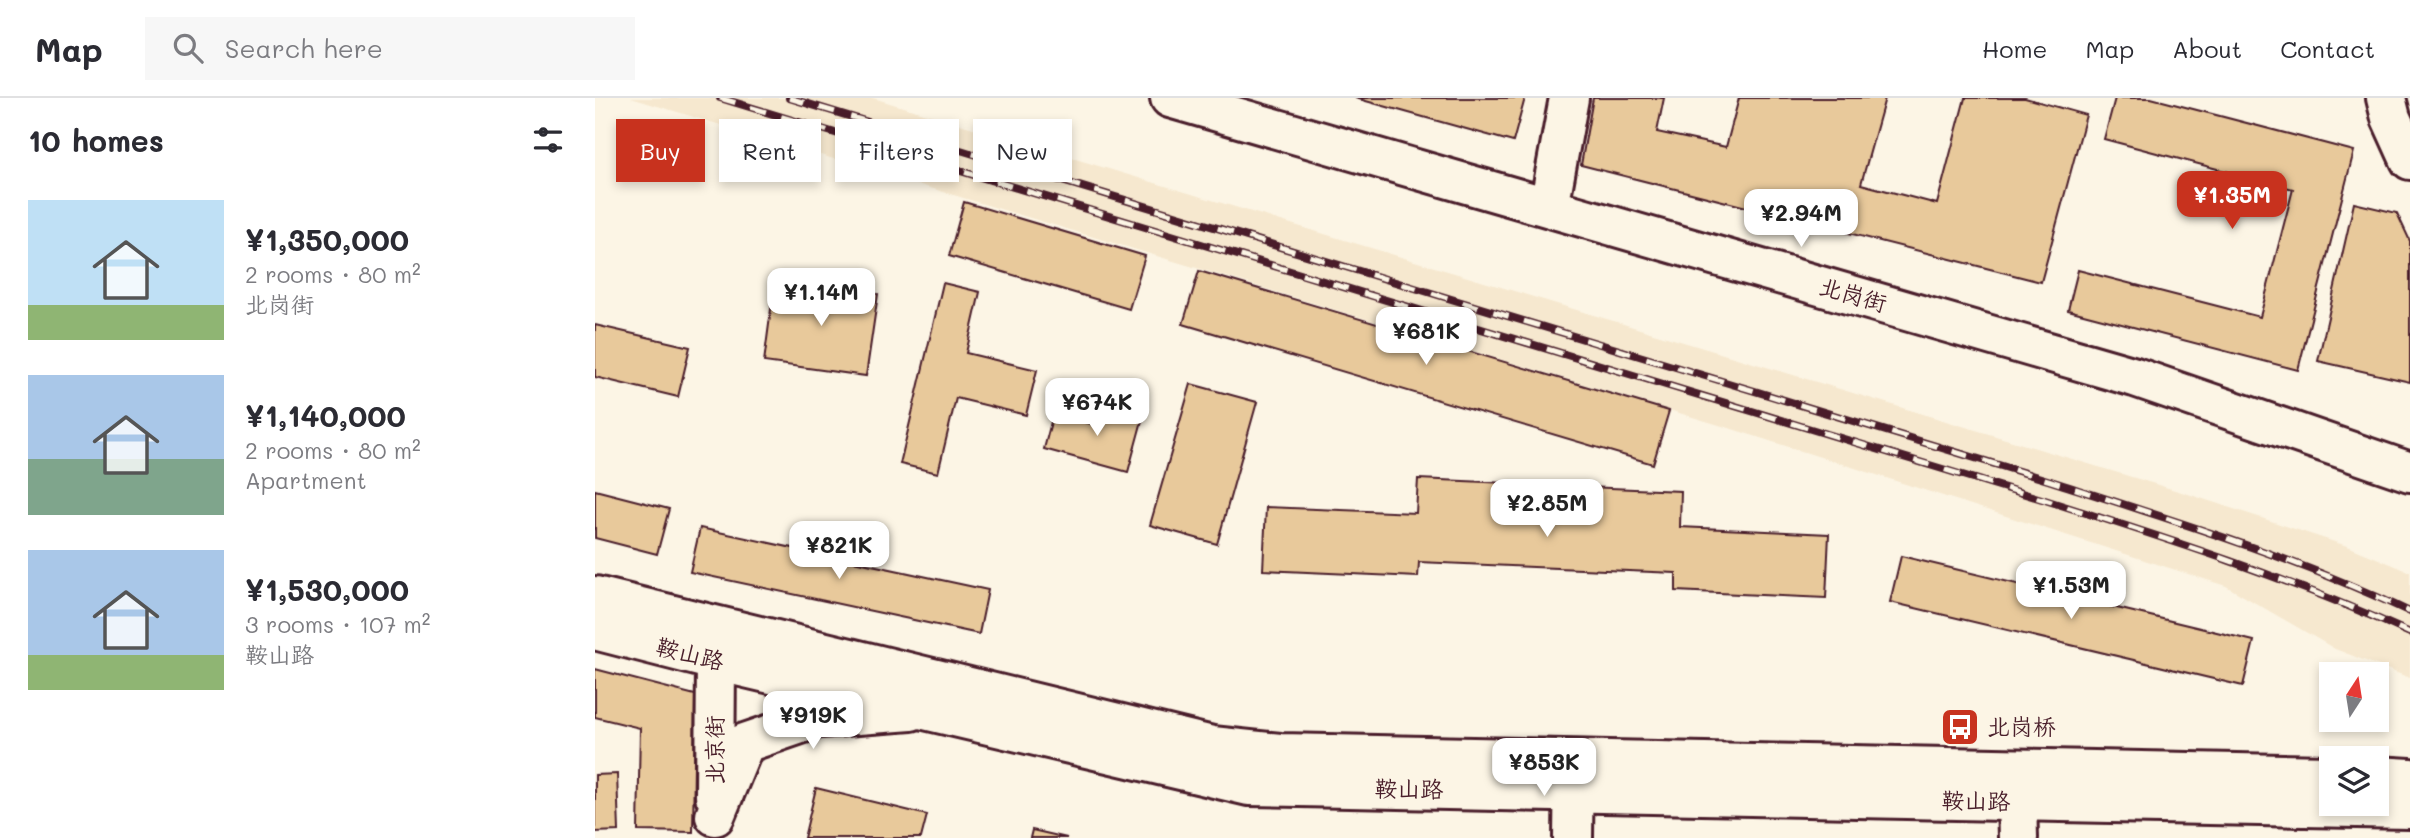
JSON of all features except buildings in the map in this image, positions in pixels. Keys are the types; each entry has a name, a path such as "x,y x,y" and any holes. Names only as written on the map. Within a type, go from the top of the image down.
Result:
{"main road":[{"name":"北岗街","path":"1170,98 2135,377 2410,472"},
{"path":"1549,207 1569,98"},
{"path":"2386,98 2391,118 2410,160"},
{"name":"鞍山路","path":"595,596 1212,746 1574,776 2017,820 2410,809"},
{"name":"鞍山路","path":"595,630 1249,786 1574,776 2319,775"},
{"name":"北京街","path":"715,827 716,661"},
{"path":"715,827 745,743 818,718 923,710"},
{"path":"1573,838 1574,776"}],"shaded area":[{"path":"631,98 873,98 943,119 835,119 835,159 821,155 821,119 719,119 719,124"},
{"path":"959,124 973,128 973,182 1072,182 1072,158 2188,494 2350,547 2410,572 2410,678 2389,670 2389,662 2369,662 2335,649 2226,586 1729,428 910,182 959,182"}],"railway":[{"path":"720,98 2045,500 2276,577 2410,633"},
{"path":"789,98 2051,481 2278,557 2410,612"}],"place":[{"name":"北岗桥","path":"1960,727"}]}
